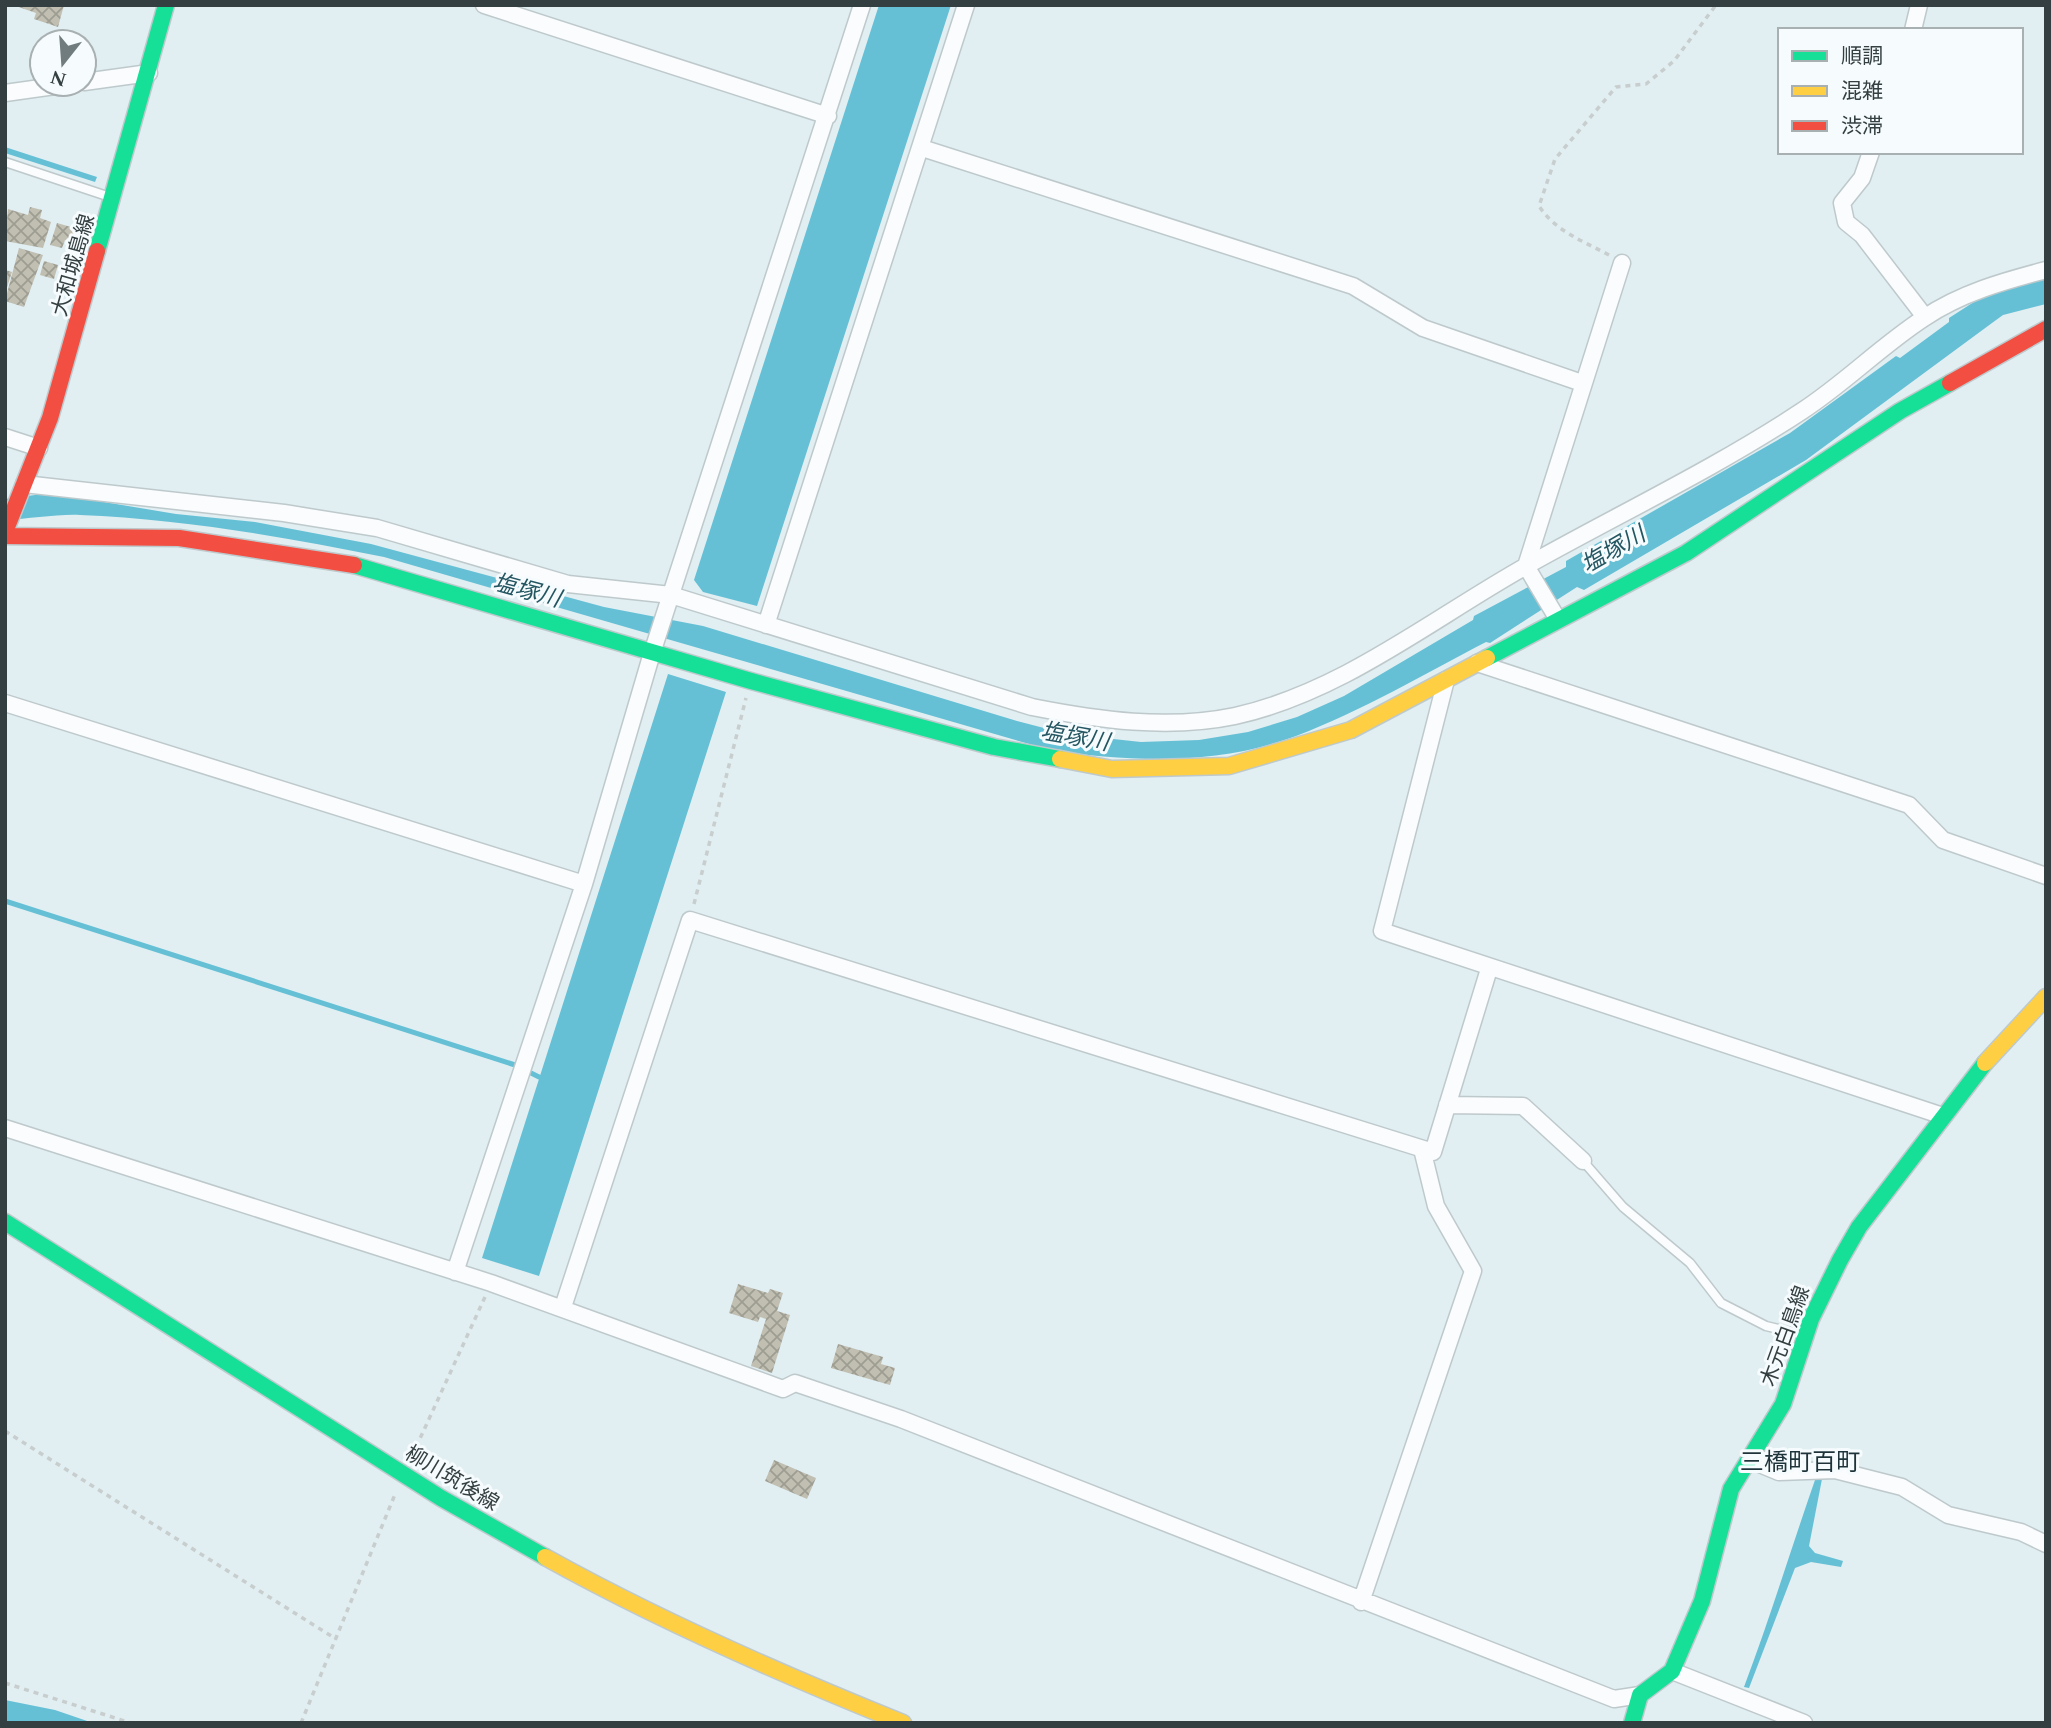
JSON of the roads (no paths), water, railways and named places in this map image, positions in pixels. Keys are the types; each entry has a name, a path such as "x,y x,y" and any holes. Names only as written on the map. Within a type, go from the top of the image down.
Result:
{"main road":[{"name":"大和城島線","path":"6,532 39,448 80,319 166,5"},
{"path":"6,532 179,538 357,565 751,681 1046,759 1112,769 1167,771 1229,766 1351,730 1558,618 1686,553 1900,411 2024,339 2046,330"},
{"name":"木元白鳥線","path":"1640,1695 1672,1671 1702,1601 1731,1489 1750,1460 1766,1427 1783,1404 1824,1289 1859,1227 1995,1050 2046,997"},
{"name":"柳川筑後線","path":"5,1222 403,1474 606,1591 801,1682 903,1723"},
{"path":"1632,1723 1640,1695"}],"street":[{"path":"484,5 828,116"},
{"path":"456,1272 583,884 671,595 862,5"},
{"path":"766,625 966,5"},
{"path":"1913,28 1919,5"},
{"path":"98,80 149,72"},
{"path":"5,93 28,90"},
{"path":"922,148 1353,286 1423,328 1582,383"},
{"path":"1870,154 1862,178 1842,204 1846,222 1862,235 1925,317"},
{"path":"1558,618 1529,572 1582,383 1622,263"},
{"path":"22,491 284,513 377,528 568,584 671,595 1031,706 1093,719 1168,723 1233,716 1292,700 1331,682 1529,572 1803,410 1925,317 1988,285 2046,270"},
{"path":"5,437 39,448"},
{"path":"1477,663 1909,805 1942,840 2046,876"},
{"path":"1446,680 1382,931 1489,969 1944,1116"},
{"path":"5,703 583,884"},
{"path":"563,1307 690,920 1433,1152 1489,969"},
{"path":"1447,1105 1523,1106 1583,1161"},
{"path":"5,1128 563,1307 782,1389 795,1383 901,1419 1361,1602 1614,1699 1640,1695"},
{"path":"1361,1602 1473,1271 1436,1206 1422,1149"},
{"path":"1750,1460 1779,1472 1835,1470 1902,1488 1948,1516 2021,1532 2046,1544"},
{"path":"1672,1671 1804,1723"}],"lane":[{"path":"5,162 104,195"},
{"path":"1583,1161 1623,1207 1690,1263 1721,1303 1766,1326 1806,1335"}],"water":[{"path":"879,5 951,5 757,606 703,592 694,580"},
{"path":"5,147 97,177 95,182 5,153"},
{"name":"塩塚川","path":"2046,277 2046,304 2003,315 1806,460 1584,590 1577,587 1490,643 1486,642 1369,704 1321,726 1266,746 1205,757 1143,759 1050,750 384,557 271,536 157,520 71,515 5,520 5,499 50,493 176,514 255,522 371,544 604,607 703,626 1067,734 1141,742 1199,740 1248,732 1297,717 1344,696 1473,620 1474,616 1566,567 1566,561 1790,433 1896,356 1900,358 1949,322 1949,318 1991,291 1993,294"},
{"path":"668,674 726,692 539,1276 482,1258"},
{"path":"1822,1479 1809,1546 1815,1553 1843,1561 1841,1567 1811,1562 1795,1568 1749,1688 1744,1687 1815,1480"},
{"path":"5,1700 55,1710 93,1723 5,1723"}],"waterway":[{"path":"5,901 515,1065 539,1077"}],"district":[{"name":"三橋町百町","path":"1800,1462"}]}
